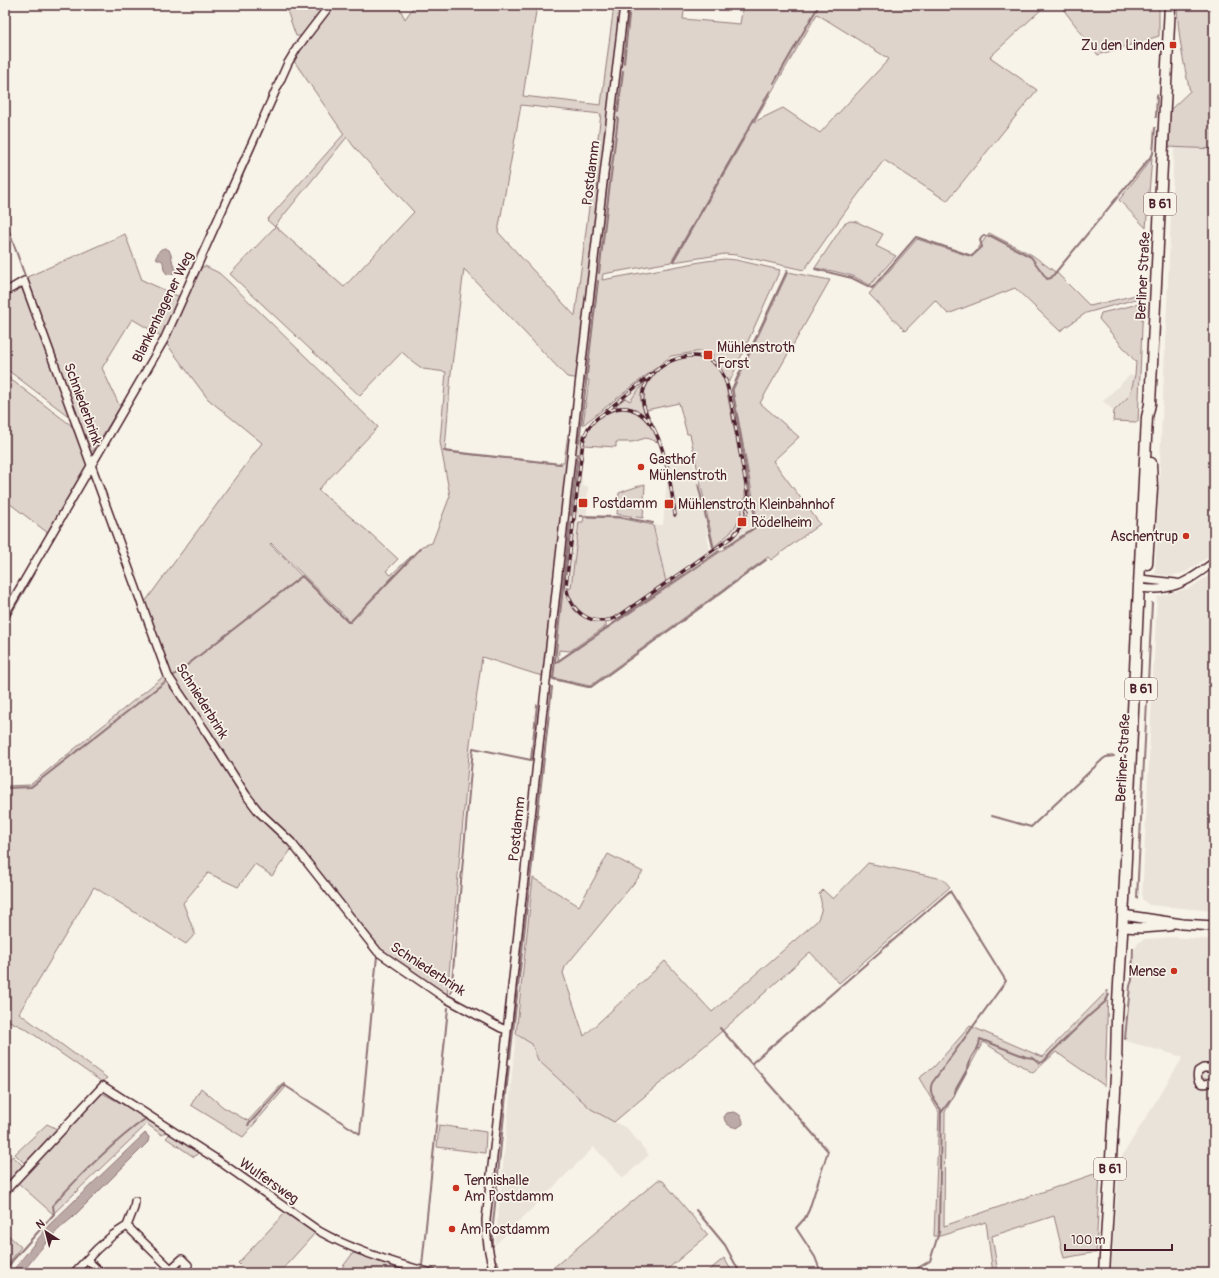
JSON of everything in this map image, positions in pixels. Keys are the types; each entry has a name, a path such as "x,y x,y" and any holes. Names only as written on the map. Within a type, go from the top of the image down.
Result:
{"main road":[{"name":"Berliner Straße","path":"1104,1273 1126,916 1143,584 1147,416 1150,404 1170,5"},
{"path":"1126,916 1182,924 1214,926"},
{"path":"1125,928 1182,924"}],"street":[{"name":"Blankenhagener Weg","path":"5,614 164,340 288,63 297,48 330,5"},
{"name":"Postdamm","path":"494,1273 486,1240 486,1220 579,386 624,5"},
{"name":"Schniederbrink","path":"5,292 24,281 92,464 168,676 246,795 259,812 291,842 378,952 445,998 507,1030"},
{"path":"1143,584 1164,582 1181,583 1190,579 1214,562"},
{"path":"1214,1068 1203,1068 1198,1071 1197,1077 1203,1084 1214,1080"},
{"name":"Wulfersweg","path":"5,1191 103,1086 171,1130 319,1231 354,1249 432,1273"},
{"path":"74,1273 97,1249 113,1235 127,1226 135,1201"},
{"path":"127,1226 173,1271 182,1259 188,1265 180,1273"},
{"path":"87,1260 100,1273"}],"shaded area":[{"path":"285,5 326,5 302,36 296,36"},
{"path":"334,5 398,5 405,19 415,5 537,5 523,96 601,105 614,5 685,5 683,19 740,24 743,5 1046,5 990,57 1037,90 947,201 884,160 804,270 736,255 725,254 673,262 744,139 742,139 671,262 603,274 602,280 706,261 726,259 780,270 730,381 728,381 720,367 712,359 713,354 703,354 702,351 671,356 583,425 589,380 567,377 464,269 451,373 446,452 559,464 560,462 564,462 568,434 583,435 565,589 570,604 574,610 584,618 598,622 606,622 606,626 570,651 559,650 558,662 757,527 758,524 733,390 788,272 830,280 760,403 799,437 773,461 820,524 771,560 768,557 590,686 535,674 482,657 470,744 447,996 379,951 294,839 271,818 249,793 174,680 145,602 262,443 208,399 166,343 201,268 205,266 219,273 230,283 378,427 318,490 371,534 398,559 386,571 391,575 422,546 432,543 450,496 440,442 446,372 423,369 402,352 360,396 230,274 275,227 267,220 344,134 294,61","holes":["817,14 889,59 820,133 783,108 754,122","521,105 601,114 575,316 498,232","347,137 355,148 414,212 344,287 275,226","271,543 349,620 347,622 270,544"]},
{"path":"1060,5 1159,5 1159,36 1098,55"},
{"path":"1177,5 1214,5 1214,149 1169,147 1170,110 1190,91 1181,48"},
{"path":"1174,147 1214,149 1214,553 1186,572 1171,576 1155,574"},
{"path":"1152,158 1146,228 1119,200"},
{"path":"850,221 857,222 883,234 876,246 896,256 870,285 853,276 815,268 844,224"},
{"path":"989,233 1032,255 1058,274 1090,306 1144,293 1143,297 1086,313 1060,331 1015,288 948,314 935,300 905,331 869,294 917,239 972,257"},
{"path":"125,234 142,280 180,297 161,336 132,319 102,368 120,407 91,452 27,277"},
{"path":"165,248 169,250 171,255 173,264 177,271 175,273 167,274 164,270 163,262 161,260 157,260 156,257 159,251"},
{"path":"21,286 70,413 67,415 5,368 5,295"},
{"path":"1143,303 1138,422 1113,421 1114,411 1130,395 1135,375 1136,362 1099,319 1101,313"},
{"path":"701,354 713,354 712,359 720,367 728,381 754,523 753,526 620,617 606,622 588,620 572,607 565,589 581,451 584,451 581,468 582,486 588,486 587,515 579,515 571,589 568,589 578,609 585,615 610,619 665,583 653,525 663,525 667,480 661,451 663,450 666,458 692,456 704,511 709,549 714,547 745,485 725,382 718,369 701,358 685,358 668,363 652,376 647,383 644,406 660,441 658,442 654,431 642,416 629,410 621,409 606,413 596,421 588,432 584,447 581,447 584,432 593,419 661,365 677,357 690,355 701,356","holes":["646,381 641,398 645,416 639,410 634,408 623,406 616,407 630,402"]},
{"path":"690,357 708,360 716,367 725,382 745,485 745,498 741,514 736,525 730,533 714,547 690,434 687,434 679,403 646,410 644,400 645,390 654,374 671,362"},
{"path":"5,375 72,426 88,465 48,533 5,500"},
{"path":"1130,375 1135,375 1130,395 1114,411 1103,401"},
{"path":"647,379 641,394 642,407 646,417 632,408 616,407 616,405 625,398 630,401"},
{"path":"621,409 634,412 644,419 653,430 658,442 646,438 632,442 616,442 616,447 584,445 588,431 601,416"},
{"path":"645,484 643,518 617,514 619,493"},
{"path":"584,517 620,518 653,525 666,582 618,615 609,619 593,619 586,616 575,605 568,589 571,588 579,522 583,522"},
{"path":"1214,572 1214,911 1149,905 1142,899 1157,597 1190,588"},
{"path":"164,676 243,796 293,847 272,876 255,864 238,887 208,873 183,903 195,934 186,944 94,887 19,1013 107,1078 102,1082 26,1029 5,1019 5,786 30,785"},
{"path":"608,854 643,872 565,967 563,973 584,1036 665,961 712,1012 817,921 821,908 819,894 823,890 833,899 868,863 943,879 950,887 839,983 810,952 721,1032 614,1122 591,1109 538,1060 532,1044 516,1034 533,878 579,906"},
{"path":"1173,937 1214,940 1214,1273 1111,1273 1119,1161 1183,1057 1126,1041 1135,948 1139,942 1145,939"},
{"path":"1108,990 1105,1086 1056,1052 1033,1073 983,1042 945,1112 944,1226 1100,1172 1096,1253 1064,1258 1054,1216 992,1236 998,1273 993,1273 986,1222 940,1236 934,1236 939,1112 919,1078 934,1067 970,1026 1042,1057"},
{"path":"516,1034 532,1044 538,1060 591,1109 628,1129 649,1155 623,1178 594,1147 495,1245"},
{"path":"284,1082 285,1088 243,1137 191,1105 201,1088 223,1107 248,1121"},
{"path":"102,1093 152,1120 167,1131 162,1135 147,1124 53,1214 17,1182"},
{"path":"734,1112 741,1116 743,1122 743,1124 737,1128 730,1126 724,1117 727,1113"},
{"path":"47,1124 57,1129 26,1163 24,1163 15,1154"},
{"path":"439,1125 486,1132 485,1153 437,1147"},
{"path":"145,1133 149,1137 148,1142 51,1237 22,1273 11,1273 49,1225"},
{"path":"171,1133 199,1152 194,1157 166,1138"},
{"path":"13,1156 23,1168 5,1186 5,1163"},
{"path":"658,1180 663,1181 708,1235 663,1273 547,1273"},
{"path":"286,1212 316,1232 279,1273 248,1273 238,1263"},
{"path":"5,1232 21,1247 5,1268"},
{"path":"353,1253 412,1271 420,1273 338,1273"},
{"path":"724,1258 733,1273 706,1273"}],"waterway":[{"path":"85,5 94,9 107,5"},
{"path":"624,63 630,5"},
{"path":"774,83 819,5"},
{"path":"618,112 623,71"},
{"path":"235,192 283,83"},
{"path":"673,261 770,91"},
{"path":"1156,117 1157,95"},
{"path":"599,273 618,118"},
{"path":"815,269 852,278 872,288 916,237 972,256 982,247 980,240 983,236 991,236 1031,257 1047,279 1051,278 1153,154 1155,128"},
{"path":"5,220 25,276"},
{"path":"725,547 755,527 756,524 732,389 787,271"},
{"path":"579,442 598,281"},
{"path":"444,451 561,464"},
{"path":"571,515 578,454"},
{"path":"698,484 713,547"},
{"path":"580,516 621,517 653,523"},
{"path":"570,522 553,679 588,687 591,687 766,560"},
{"path":"173,676 302,576 348,622 350,622 420,549"},
{"path":"555,663 719,551"},
{"path":"5,624 34,573"},
{"path":"1137,898 1152,603"},
{"path":"5,788 31,787 165,682"},
{"path":"510,1058 552,687"},
{"path":"451,993 473,748 531,760 537,705"},
{"path":"992,816 1031,827 1103,759 1114,756"},
{"path":"752,1063 950,891 1006,981 932,1083 932,1094 941,1110 939,1232 930,1261 909,1273"},
{"path":"1125,1039 1130,986 1132,980 1133,948"},
{"path":"248,1125 284,1085 360,1134 377,956"},
{"path":"941,1113 954,1095 968,1068 971,1058 979,1045 980,1039 1026,1057 1033,1058 1040,1063 1045,1060 1105,1002 1109,995"},
{"path":"422,1266 448,1008"},
{"path":"720,1028 828,1151 809,1210 805,1218 796,1228 815,1257 820,1270 817,1273"},
{"path":"493,1246 493,1224 509,1065"},
{"path":"5,1272 13,1260 54,1214 53,1205 74,1182 120,1139 145,1119"},
{"path":"696,1210 725,1245 740,1273"},
{"path":"497,1261 501,1273"}],"railway":[{"path":"599,417 658,369 665,364 689,356 697,356 713,362 723,374 730,394 748,496 747,513 740,528 732,537 619,616 610,620 600,621 584,616 577,610 568,595 566,585 583,441 587,430 598,417 604,413 610,410 617,408 636,411 644,417 654,429 643,405 642,398 646,384 658,369"},
{"path":"654,429 665,460 675,515"}],"place":[{"name":"Zu den Linden","path":"1173,45"},
{"name":"Mühlenstroth Forst","path":"708,355"},
{"name":"Gasthof Mühlenstroth","path":"641,467"},
{"name":"Postdamm","path":"583,503"},
{"name":"Mühlenstroth Kleinbahnhof","path":"669,504"},
{"name":"Rödelheim","path":"742,522"},
{"name":"Aschentrup","path":"1186,536"},
{"name":"Mense","path":"1174,971"},
{"name":"Tennishalle Am Postdamm","path":"456,1188"},
{"name":"Am Postdamm","path":"452,1229"}]}
